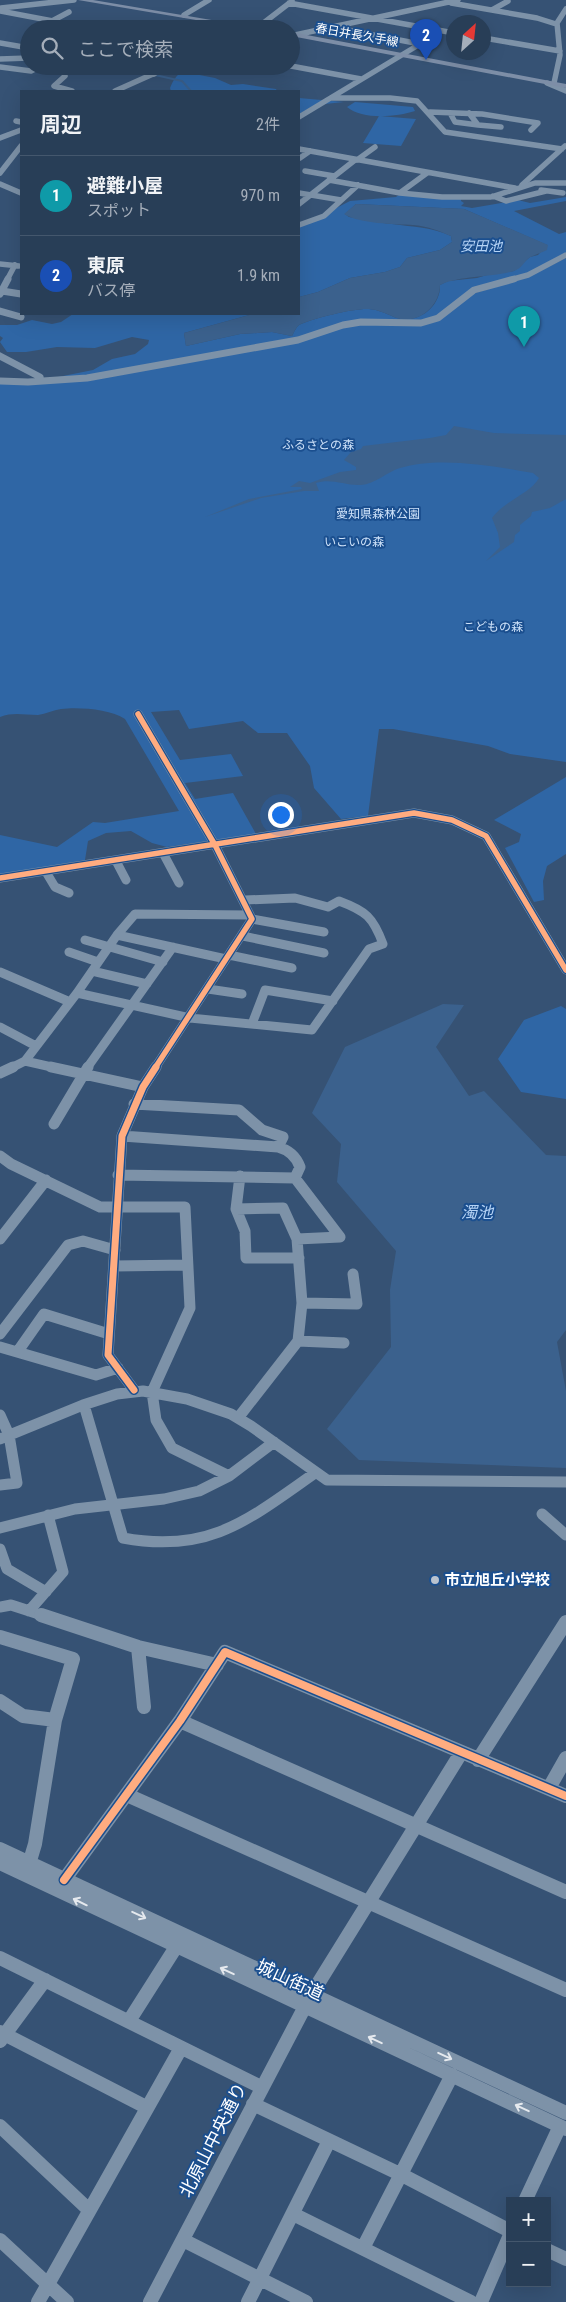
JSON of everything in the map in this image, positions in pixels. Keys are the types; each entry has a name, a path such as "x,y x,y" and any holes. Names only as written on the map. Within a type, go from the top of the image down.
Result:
{"main road":[{"path":"81,0 213,20"},
{"name":"春日井長久手線","path":"300,36 566,84"}],"street":[{"path":"0,9 74,0"},
{"path":"184,15 209,0"},
{"path":"428,0 492,10 556,24"},
{"path":"300,33 446,2 458,0 470,2 473,0"},
{"path":"492,10 508,0"},
{"path":"269,20 291,2 446,32"},
{"path":"333,7 383,16"},
{"path":"0,9 48,20"},
{"path":"554,83 560,52 556,24 566,9"},
{"path":"54,20 69,12"},
{"path":"300,116 420,42 331,26"},
{"path":"491,39 560,52"},
{"path":"0,43 20,46"},
{"path":"0,59 20,58"},
{"path":"559,61 566,62"},
{"path":"0,67 20,70"},
{"path":"300,68 361,79"},
{"path":"117,90 150,75"},
{"path":"64,76 54,86 68,90"},
{"path":"544,81 560,91 566,91"},
{"path":"331,98 414,99 430,112 438,127 445,132 565,147"},
{"path":"430,112 470,113 538,123 532,130"},
{"path":"450,113 455,122 501,128"},
{"path":"470,113 478,125"},
{"path":"0,138 20,130"},
{"path":"13,133 20,136"},
{"path":"0,173 20,147"},
{"path":"518,188 565,147"},
{"path":"300,203 331,178 375,148"},
{"path":"300,149 427,173 518,188 563,193"},
{"path":"300,158 310,151"},
{"path":"305,171 358,185 442,197 492,196 506,201 546,191"},
{"path":"401,192 427,173"},
{"path":"468,203 535,184 566,183"},
{"path":"0,184 20,193"},
{"path":"300,225 324,216 358,185"},
{"path":"300,193 341,200"},
{"path":"0,380 28,382 87,378 298,340 354,323 421,323 438,318 474,290 528,275 566,255"},
{"path":"0,264 18,266 1,292 20,294"},
{"path":"0,312 21,317"},
{"path":"0,356 40,377 0,380"},
{"path":"134,1390 108,1355 118,1175 122,1136 134,1104 143,1087 243,936 251,917 215,845 138,714"},
{"path":"0,878 414,813 453,819 471,826 486,836 494,846 566,970"},
{"path":"164,853 179,883"},
{"path":"116,861 126,880"},
{"path":"46,872 51,877 54,888 69,893"},
{"path":"77,993 190,1018 312,1030 369,949 383,944 373,918 355,907 340,901 328,907 294,898 244,900"},
{"path":"0,1073 25,1061 77,993 117,935 135,914 251,917 324,932"},
{"path":"117,935 292,968"},
{"path":"243,936 324,953"},
{"path":"86,940 108,948 162,962"},
{"path":"54,1124 83,1074 173,947"},
{"path":"68,952 98,962"},
{"path":"92,971 147,984"},
{"path":"0,972 70,1002"},
{"path":"208,989 242,994"},
{"path":"252,1024 265,990 333,1002"},
{"path":"0,1027 36,1046"},
{"path":"25,1061 143,1087"},
{"path":"134,1104 239,1110 262,1130 283,1137 278,1147"},
{"path":"122,1136 278,1147 286,1149 296,1156 300,1167 295,1178"},
{"path":"0,1156 11,1164 100,1207 185,1207 190,1308 152,1392 156,1420 172,1448 229,1476"},
{"path":"118,1175 295,1178"},
{"path":"240,1176 236,1209 245,1231 246,1258 298,1258"},
{"path":"295,1178 340,1237 297,1239"},
{"path":"0,1239 46,1180"},
{"path":"236,1209 283,1208 297,1239 302,1303 298,1341 238,1418"},
{"path":"0,1334 68,1246 83,1241 115,1250"},
{"path":"114,1266 188,1265"},
{"path":"302,1303 357,1304 353,1274"},
{"path":"18,1351 44,1314 109,1334"},
{"path":"298,1341 344,1343"},
{"path":"0,1347 96,1375 118,1368"},
{"path":"4,1437 84,1405 134,1390 174,1396 238,1418 327,1480 566,1482"},
{"path":"84,1405 123,1538 147,1545 190,1543 208,1538 228,1530 315,1473"},
{"path":"0,1415 17,1483 0,1485"},
{"path":"0,1528 76,1508 164,1499 199,1491 229,1476 274,1442"},
{"path":"542,1514 566,1535"},
{"path":"29,1611 64,1572 48,1515"},
{"path":"0,1549 7,1569 46,1592"},
{"path":"0,1607 11,1605 138,1647 218,1664"},
{"path":"478,1760 565,1626"},
{"path":"0,1637 73,1659 55,1720 35,1844 29,1864"},
{"path":"138,1647 144,1707"},
{"path":"64,1880 180,1721 225,1652 566,1796"},
{"path":"0,1701 22,1716 55,1720"},
{"path":"180,1721 566,1892"},
{"name":"北原山中央通り","path":"150,2302 308,2001 461,1753"},
{"path":"549,1788 566,1758"},
{"path":"127,1795 566,1990"},
{"name":"城山街道","path":"0,1849 308,2001 452,2075 564,2123"},
{"name":"城山街道","path":"0,1863 176,1947 308,2001 564,2123"},
{"path":"128,2021 176,1947"},
{"path":"0,1958 262,2087"},
{"path":"45,1980 2,2036 146,2107"},
{"path":"38,2302 146,2107 181,2048"},
{"path":"363,2248 452,2075"},
{"path":"253,2104 402,2175 506,2231"},
{"path":"528,2197 564,2123"},
{"path":"0,2126 90,2210"},
{"path":"248,2302 329,2141"},
{"path":"293,2214 470,2302"},
{"path":"0,2240 67,2302"},
{"path":"183,2240 306,2302"},
{"path":"481,2302 506,2242"},
{"path":"551,2252 566,2259"}],"green space":[{"path":"178,75 200,75 215,78 231,85 243,84 276,90 171,90"},
{"path":"300,98 344,102 315,105 300,113"},
{"path":"355,102 413,107 415,111 389,116 370,116 353,111 347,107"},
{"path":"379,116 416,119 401,146 363,143"},
{"path":"400,194 461,198 461,201 464,203 461,206 472,208 518,200 530,203 566,197 566,201 514,211 559,234 566,232 566,253 526,274 481,286 435,317 421,322 366,320 302,338 67,380 48,379 93,370 112,359 135,354 148,344 149,340 132,337 95,348 57,347 26,352 7,352 0,342 3,338 0,336 0,325 17,325 32,320 52,324 61,322 72,315 249,315 184,333 186,346 240,334 272,332 292,336 301,324 325,316 362,309 373,309 394,317 411,319 426,313 432,307 439,293 440,285 448,281 514,271 530,257 538,255 547,245 464,209 356,204 345,214 349,217 381,223 436,231 451,236 452,242 440,250 407,258 400,267 385,272 350,278 318,292 300,297 300,226 350,201 396,197"},
{"name":"愛知県森林公園","path":"566,258 566,762 510,754 488,746 393,729 379,729 368,816 341,819 314,788 310,766 287,733 258,733 243,721 189,729 179,710 151,712 180,760 231,754 243,776 185,783 195,799 233,793 256,834 167,847 152,843 131,831 106,833 88,841 85,860 0,875 0,835 57,847 93,822 105,823 179,811 125,719 103,711 76,708 38,715 14,714 0,717 0,382 61,382 243,350 357,323 422,324 469,295 530,276"},
{"path":"566,777 566,854 547,866 543,881 544,900 534,902 505,848 519,842 521,834 494,820"},
{"path":"561,1006 566,1009 566,1099 521,1092 498,1059 524,1020"}],"water":[{"name":"安田池","path":"356,204 464,209 548,245 547,250 529,258 517,270 440,285 439,293 432,307 419,317 403,319 373,309 362,309 325,316 301,324 292,336 272,332 240,334 186,346 184,333 249,315 300,315 300,297 318,292 350,278 385,272 400,267 407,258 440,250 452,242 451,236 428,228 368,222 344,214"},
{"path":"454,426 494,433 566,435 566,499 550,508 532,512 531,516 520,525 520,531 515,535 514,542 486,561 500,547 498,533 492,518 504,506 535,484 539,478 533,473 466,463 415,464 395,470 366,484 316,483 319,491 304,491 261,498 205,517 249,499 302,489 301,487 290,487 299,481 310,483 340,472 356,470 356,467 344,460 351,452 361,449 363,446 446,435"},
{"name":"濁池","path":"443,1004 464,1005 436,1047 469,1096 484,1091 546,1155 566,1156 566,1330 557,1342 566,1391 566,1468 359,1460 327,1429 391,1347 390,1290 396,1251 337,1182 341,1144 312,1113 345,1047"}],"waterway":[{"path":"155,75 182,81 190,90"}],"cycle path":[{"path":"134,1390 108,1355 122,1136 143,1087 252,919 215,845 138,714"},
{"path":"0,878 414,813 433,815 460,823 486,836 566,970"},
{"path":"64,1880 180,1721 225,1652 566,1796"}],"place":[{"name":"東原","path":"426,60"},
{"name":"避難小屋","path":"524,347"},
{"name":"市立旭丘小学校","path":"435,1580"}],"park label":[{"name":"ふるさとの森","path":"318,445"},
{"name":"いこいの森","path":"354,542"},
{"name":"こどもの森","path":"493,627"}]}
